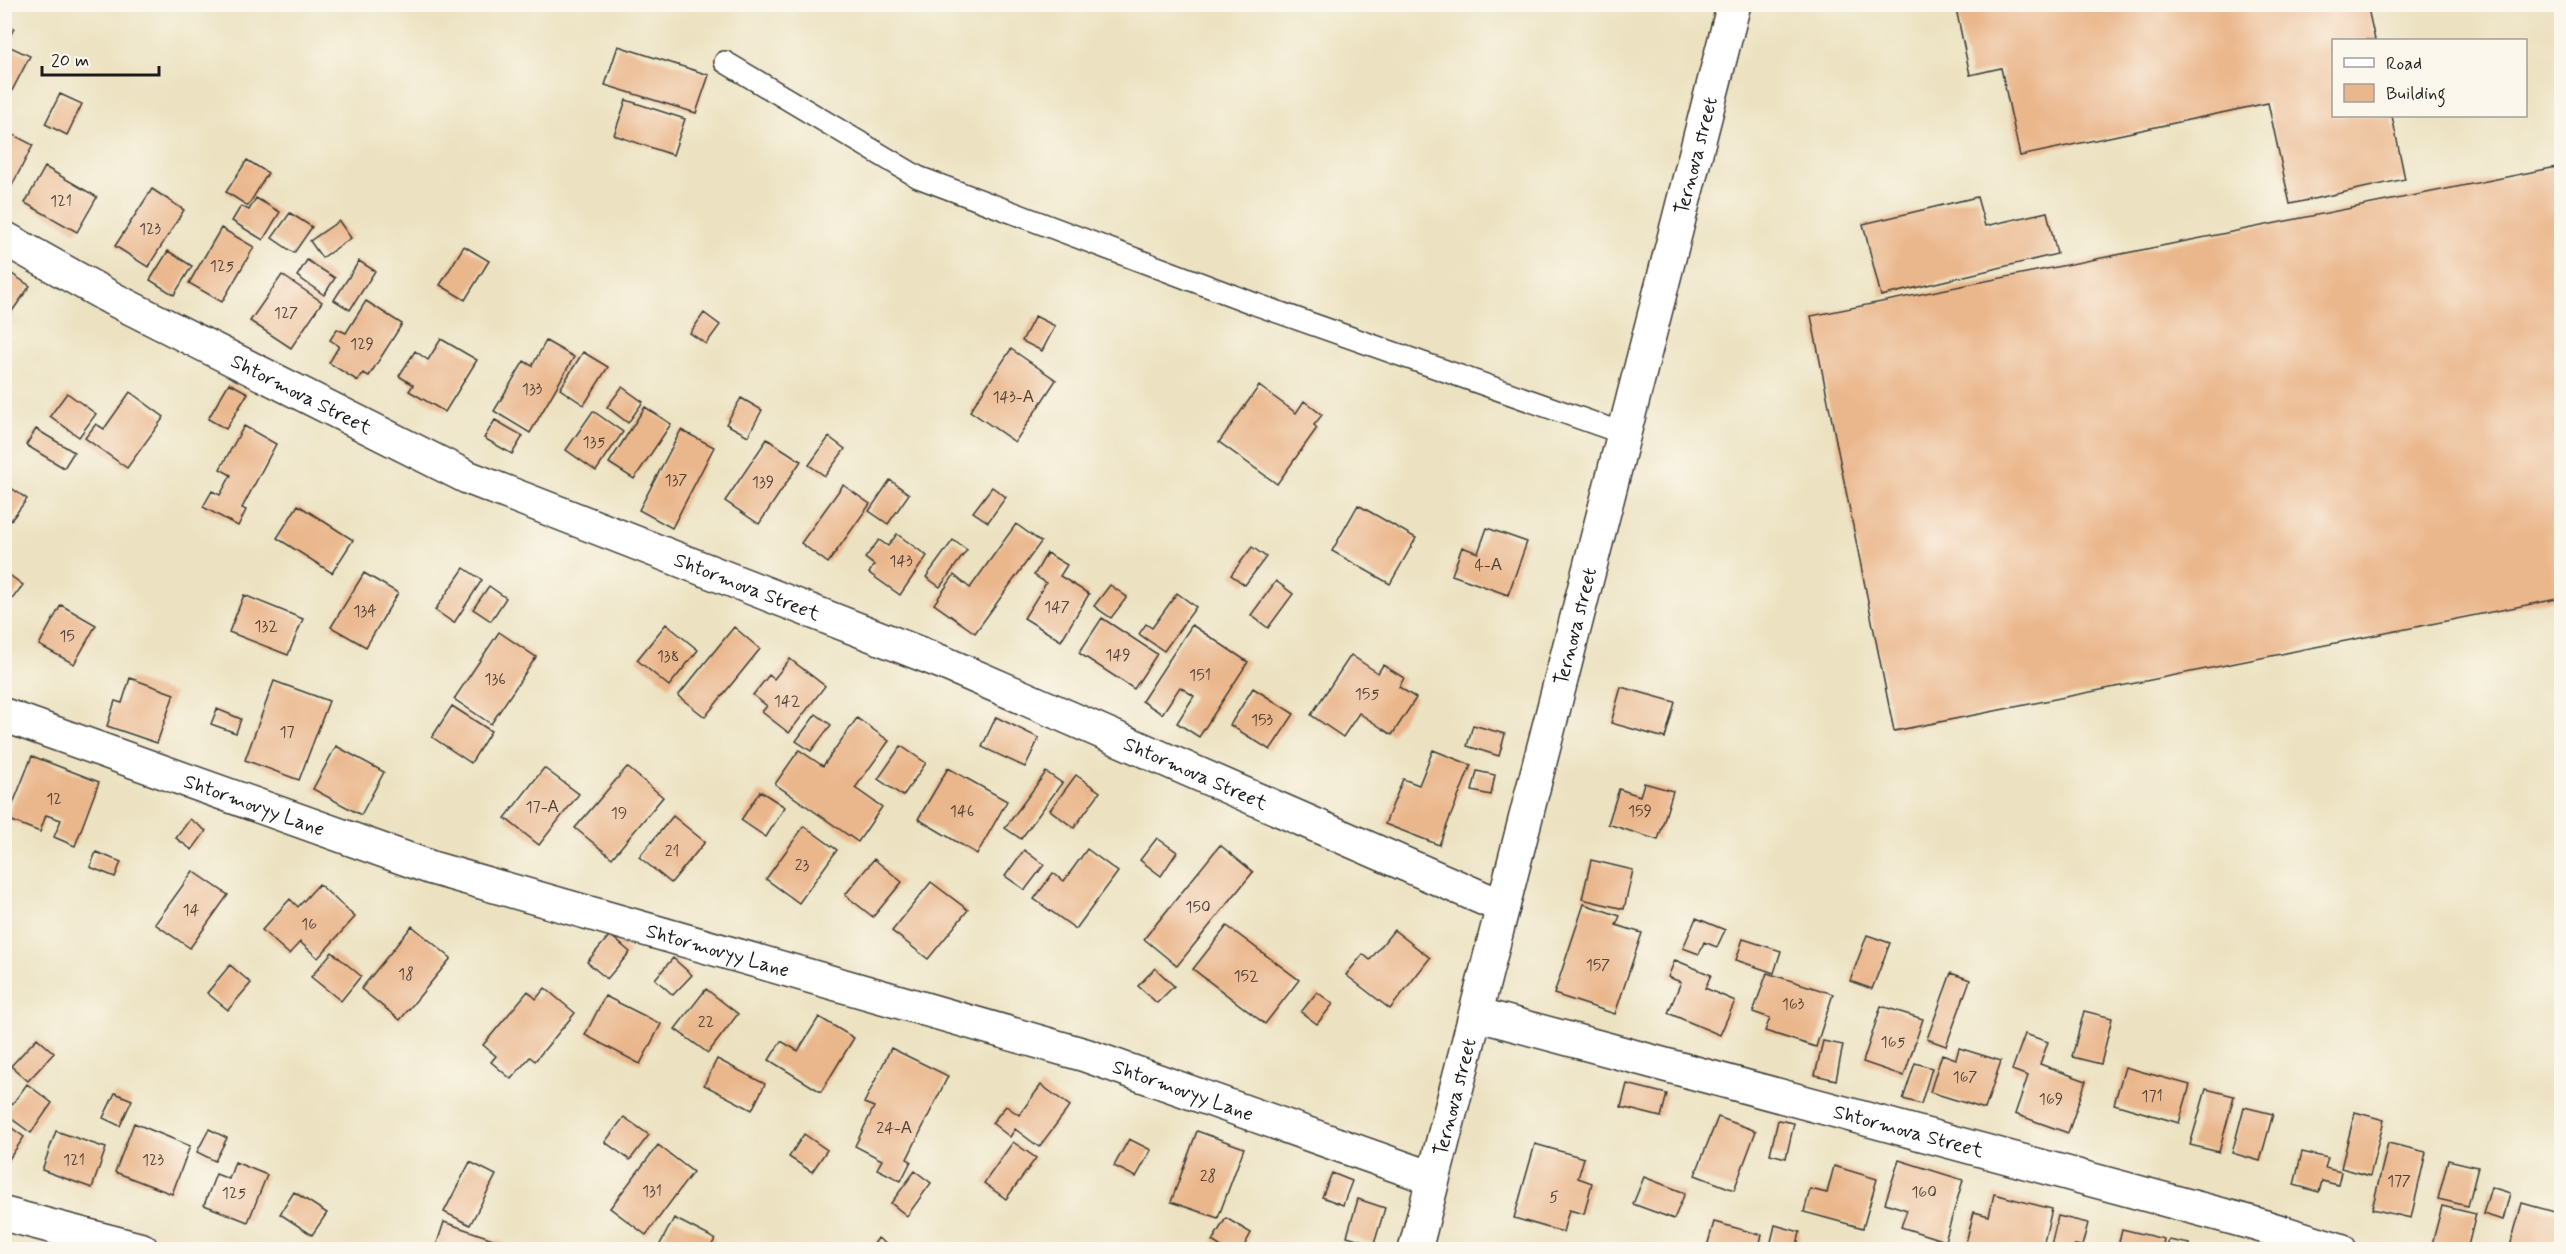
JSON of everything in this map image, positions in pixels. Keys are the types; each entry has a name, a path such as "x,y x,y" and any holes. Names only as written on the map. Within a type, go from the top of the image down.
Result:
{"street":[{"name":"Ternova street","path":"1415,1250 1734,4"},
{"name":"Shtormova Street","path":"4,238 112,299 468,477 944,663 1503,907"},
{"name":"Shtormovyy Lane","path":"4,715 432,868 1085,1056 1432,1178"},
{"name":"Shtormova Street","path":"1476,1014 2241,1220 2340,1250"},
{"path":"4,1214 142,1250"}],"lane":[{"path":"724,62 918,177 1255,304 1625,434"}],"building":[{"path":"1955,4 2367,4 2375,39 2332,39 2332,117 2392,117 2405,179 2290,204 2268,103 2020,156 2001,68 1970,75"},
{"path":"4,23 14,28 6,45 30,56 4,106"},
{"path":"618,46 709,75 696,113 605,85"},
{"path":"60,94 82,104 67,135 45,124"},
{"path":"626,100 685,119 673,155 614,135"},
{"path":"4,130 33,145 8,193 4,191"},
{"path":"247,160 268,173 248,206 226,192"},
{"path":"2562,166 2562,598 1894,731 1811,316"},
{"path":"45,167 97,197 77,232 25,203"},
{"path":"152,189 184,210 148,267 115,246"},
{"path":"1977,197 1985,226 2047,212 2057,254 1881,296 1863,224"},
{"path":"256,198 280,212 263,240 232,221 241,206 249,210"},
{"path":"290,213 312,227 294,253 272,238"},
{"path":"339,221 351,238 322,258 310,241"},
{"path":"221,228 254,247 222,302 189,283"},
{"path":"464,246 489,261 465,300 440,285"},
{"path":"168,251 192,266 174,295 150,280"},
{"path":"307,260 335,278 324,295 297,276"},
{"path":"359,261 375,271 350,310 334,300"},
{"path":"6,270 30,286 10,314 4,311"},
{"path":"282,275 322,302 291,348 250,321"},
{"path":"366,301 402,324 369,376 363,373 358,381 329,363 339,346 330,340 337,329 346,333"},
{"path":"704,313 720,325 706,344 690,333"},
{"path":"1035,316 1055,326 1042,351 1022,341"},
{"path":"441,339 477,360 445,412 409,391 413,385 399,376 415,351 428,360"},
{"path":"546,341 574,357 530,433 494,411 524,361 532,366"},
{"path":"1011,349 1056,380 1015,442 970,411"},
{"path":"583,352 608,367 584,405 560,389"},
{"path":"229,383 248,393 226,429 208,419"},
{"path":"1259,386 1296,413 1304,401 1322,415 1314,425 1317,428 1277,484 1219,442"},
{"path":"622,387 643,402 628,423 607,407"},
{"path":"130,392 164,417 127,468 85,438 96,424 104,429"},
{"path":"67,393 96,414 79,437 50,416"},
{"path":"741,398 762,410 748,436 726,424"},
{"path":"645,407 671,424 634,479 609,463"},
{"path":"593,411 623,432 596,471 566,450"},
{"path":"495,420 523,436 512,454 484,438"},
{"path":"244,426 276,444 242,508 246,510 238,526 203,507 212,491 220,495 231,475 220,469"},
{"path":"36,429 74,452 64,468 26,445"},
{"path":"681,430 714,447 672,528 639,510"},
{"path":"829,437 845,449 825,476 809,465"},
{"path":"767,439 801,461 759,524 725,501"},
{"path":"890,480 909,494 888,524 869,511"},
{"path":"4,483 27,499 6,527 4,525"},
{"path":"843,485 870,504 828,563 801,543"},
{"path":"992,487 1006,497 988,522 973,512"},
{"path":"298,505 353,540 332,573 277,538"},
{"path":"1358,505 1416,538 1390,584 1332,551"},
{"path":"1016,524 1041,542 975,633 934,604 954,575 970,588"},
{"path":"1487,528 1527,542 1508,595 1452,575 1462,547 1478,553"},
{"path":"897,534 927,556 900,595 869,573 874,565 865,558 879,540 888,546"},
{"path":"953,540 967,550 940,587 926,577"},
{"path":"1252,547 1266,557 1245,585 1231,575"},
{"path":"1047,553 1067,565 1060,576 1089,594 1061,641 1024,618 1046,583 1034,575"},
{"path":"464,568 482,580 454,623 435,610"},
{"path":"4,571 23,585 9,603 4,600"},
{"path":"364,573 398,593 366,647 331,627"},
{"path":"1276,581 1293,594 1268,628 1251,615"},
{"path":"1110,585 1127,597 1111,618 1094,606"},
{"path":"489,586 506,598 491,621 473,609"},
{"path":"1177,593 1196,607 1164,651 1139,634 1146,624 1152,628"},
{"path":"244,595 303,619 288,655 229,632"},
{"path":"61,605 96,625 74,664 39,645"},
{"path":"1102,618 1157,654 1134,689 1079,653"},
{"path":"666,624 698,650 669,686 637,660"},
{"path":"1192,625 1248,662 1199,737 1177,723 1194,696 1180,687 1162,714 1142,701"},
{"path":"734,627 760,649 705,717 678,696"},
{"path":"499,632 536,657 491,724 454,699"},
{"path":"1351,655 1378,673 1383,665 1404,678 1399,687 1416,698 1392,735 1359,713 1343,737 1311,715"},
{"path":"790,659 825,686 789,733 762,712 767,706 753,695 769,675 774,679"},
{"path":"130,678 174,694 157,743 107,726 115,701 122,703"},
{"path":"274,681 329,701 299,780 245,760"},
{"path":"1621,687 1675,702 1665,738 1611,723"},
{"path":"1253,688 1294,714 1270,750 1230,725"},
{"path":"452,706 491,731 471,763 432,737"},
{"path":"217,709 241,719 236,733 211,724"},
{"path":"816,714 831,725 811,751 796,741"},
{"path":"996,717 1039,738 1025,767 982,747"},
{"path":"857,718 889,741 855,788 882,807 858,842 775,784 799,750 823,766"},
{"path":"1473,725 1505,734 1499,756 1467,746"},
{"path":"336,746 384,772 361,815 313,789"},
{"path":"901,746 926,763 903,796 878,779"},
{"path":"1433,750 1471,765 1439,845 1385,824 1403,779 1419,785"},
{"path":"32,756 99,782 75,846 54,837 61,820 46,815 40,832 7,819"},
{"path":"627,767 663,797 612,858 575,828"},
{"path":"544,768 579,794 539,845 505,818"},
{"path":"948,768 1007,801 977,854 918,819"},
{"path":"1477,771 1495,775 1491,795 1472,791"},
{"path":"1046,772 1062,783 1021,839 1005,828"},
{"path":"1076,775 1100,792 1074,828 1050,810"},
{"path":"1644,783 1673,791 1658,840 1608,824 1619,789 1640,796"},
{"path":"760,791 785,807 766,837 741,820"},
{"path":"673,816 705,842 671,883 639,857"},
{"path":"190,819 206,831 192,850 176,838"},
{"path":"804,826 837,850 799,903 766,879"},
{"path":"1157,838 1177,852 1161,876 1140,860"},
{"path":"1220,845 1253,872 1177,966 1144,939"},
{"path":"1087,849 1118,872 1076,929 1034,899 1053,873 1064,881"},
{"path":"1024,850 1044,865 1025,890 1005,876"},
{"path":"96,852 121,862 115,877 90,867"},
{"path":"874,859 902,882 873,917 845,895"},
{"path":"1591,860 1633,870 1624,909 1582,899"},
{"path":"193,871 228,895 190,948 155,924"},
{"path":"931,882 968,910 928,959 892,931"},
{"path":"319,884 355,917 318,958 300,942 289,954 262,930 290,899 298,907"},
{"path":"1584,904 1620,916 1616,925 1642,933 1615,1014 1554,994"},
{"path":"1696,918 1725,930 1717,947 1704,942 1699,954 1683,948"},
{"path":"412,926 451,958 400,1020 361,989"},
{"path":"1227,926 1299,980 1265,1024 1193,969"},
{"path":"1394,930 1430,958 1390,1009 1346,975 1363,954 1370,960"},
{"path":"610,935 630,952 607,979 587,962"},
{"path":"1867,935 1890,943 1872,989 1850,981"},
{"path":"1743,939 1781,951 1774,973 1736,960"},
{"path":"332,952 361,976 341,1001 311,977"},
{"path":"673,958 692,975 673,995 655,979"},
{"path":"1675,960 1711,975 1705,988 1735,1001 1720,1035 1668,1013 1681,982 1668,977"},
{"path":"230,965 251,983 228,1010 207,993"},
{"path":"1155,968 1174,986 1157,1003 1138,986"},
{"path":"1767,973 1833,994 1816,1047 1765,1031 1770,1018 1753,1012"},
{"path":"1951,973 1970,980 1946,1046 1927,1039"},
{"path":"545,988 575,1013 535,1061 530,1057 511,1079 491,1062 496,1056 483,1045 528,991 536,999"},
{"path":"706,989 738,1014 708,1053 675,1029"},
{"path":"1317,992 1333,1004 1317,1024 1301,1012"},
{"path":"605,996 661,1024 640,1064 585,1035"},
{"path":"1881,1006 1923,1019 1904,1076 1863,1062"},
{"path":"2084,1011 2112,1018 2101,1064 2072,1057"},
{"path":"819,1017 854,1038 821,1092 769,1060 781,1041 798,1051"},
{"path":"2025,1034 2048,1042 2040,1064 2086,1081 2068,1133 2015,1114 2028,1076 2012,1070"},
{"path":"37,1038 54,1053 28,1081 11,1066"},
{"path":"1823,1041 1843,1045 1836,1080 1815,1075"},
{"path":"891,1048 948,1076 907,1159 911,1161 901,1181 877,1169 882,1160 855,1146 874,1107 864,1103"},
{"path":"1959,1048 2001,1061 1985,1109 1930,1092 1942,1054 1956,1059"},
{"path":"717,1059 765,1084 752,1110 704,1085"},
{"path":"1915,1063 1932,1068 1921,1104 1903,1099"},
{"path":"2125,1067 2190,1085 2179,1123 2114,1104"},
{"path":"27,1084 52,1103 31,1133 5,1114"},
{"path":"1627,1084 1667,1094 1661,1117 1621,1107"},
{"path":"1041,1085 1070,1106 1039,1147 1015,1129 1010,1137 992,1123 1006,1106 1019,1115"},
{"path":"2206,1089 2234,1096 2219,1152 2190,1145"},
{"path":"115,1093 132,1100 120,1126 103,1118"},
{"path":"2244,1107 2273,1114 2260,1161 2232,1153"},
{"path":"2355,1112 2384,1120 2370,1176 2341,1168"},
{"path":"624,1117 649,1135 630,1160 605,1142"},
{"path":"1718,1117 1756,1131 1734,1190 1695,1175"},
{"path":"1778,1120 1794,1123 1786,1158 1770,1154"},
{"path":"5,1123 24,1137 5,1165"},
{"path":"134,1123 190,1146 172,1194 115,1172"},
{"path":"209,1129 227,1138 215,1161 197,1152"},
{"path":"56,1131 106,1148 92,1188 42,1170"},
{"path":"1197,1131 1244,1148 1218,1218 1171,1202"},
{"path":"804,1134 827,1150 812,1172 789,1157"},
{"path":"1129,1139 1151,1150 1136,1177 1114,1166"},
{"path":"1013,1142 1036,1158 1006,1199 984,1183"},
{"path":"2388,1143 2426,1152 2411,1218 2372,1209"},
{"path":"1535,1144 1584,1158 1578,1178 1592,1183 1584,1214 1569,1210 1563,1232 1514,1218"},
{"path":"658,1145 693,1172 646,1235 610,1208"},
{"path":"2302,1152 2328,1158 2325,1168 2341,1172 2338,1185 2322,1181 2319,1192 2294,1185"},
{"path":"1899,1160 1963,1180 1945,1241 1901,1227 1907,1210 1885,1203"},
{"path":"2448,1160 2478,1167 2468,1206 2438,1199"},
{"path":"235,1162 267,1175 248,1222 204,1205 216,1174 229,1179"},
{"path":"470,1162 496,1175 470,1225 444,1212"},
{"path":"1834,1166 1877,1179 1863,1228 1804,1212 1810,1189 1827,1193"},
{"path":"915,1171 931,1183 907,1216 891,1203"},
{"path":"1332,1173 1352,1181 1343,1205 1322,1197"},
{"path":"1644,1177 1685,1193 1674,1219 1633,1204"},
{"path":"2491,1187 2510,1193 2503,1220 2483,1214"},
{"path":"294,1192 327,1213 312,1235 280,1214"},
{"path":"1994,1194 2052,1209 2042,1250 1964,1250 1974,1212 1989,1216"},
{"path":"1358,1199 1385,1208 1374,1244 1347,1236"},
{"path":"2522,1203 2562,1214 2562,1250 2509,1250"},
{"path":"2442,1206 2476,1214 2467,1250 2431,1248"},
{"path":"2058,1216 2088,1223 2082,1246 2075,1245 2074,1250 2050,1250"},
{"path":"674,1218 715,1239 709,1250 657,1250"},
{"path":"1226,1218 1251,1233 1242,1250 1226,1250 1212,1241"},
{"path":"444,1222 507,1244 505,1250 446,1250 436,1246"},
{"path":"1714,1222 1762,1235 1758,1250 1706,1250"},
{"path":"1775,1225 1800,1232 1796,1250 1769,1250"},
{"path":"2122,1229 2164,1239 2162,1250 2117,1250"},
{"path":"878,1238 894,1250 870,1250"},
{"path":"2169,1240 2190,1244 2189,1250 2166,1250"}]}
